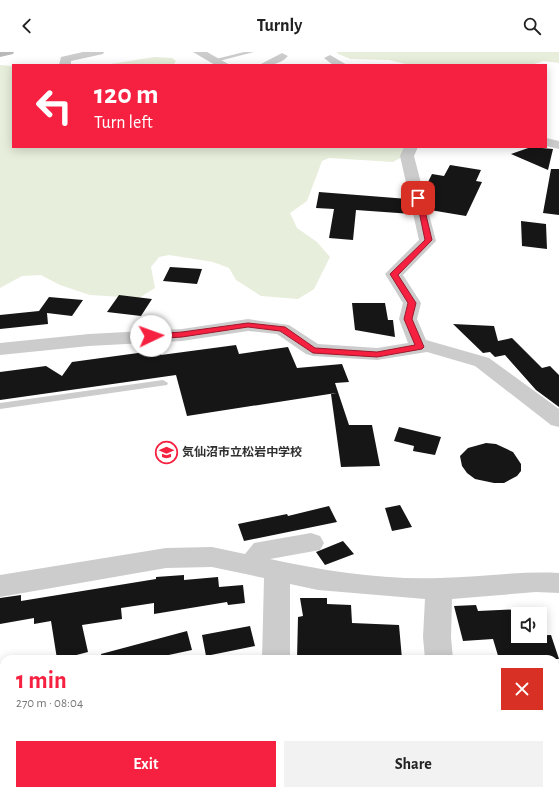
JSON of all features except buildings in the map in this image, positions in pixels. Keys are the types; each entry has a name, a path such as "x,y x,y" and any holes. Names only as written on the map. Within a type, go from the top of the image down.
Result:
{"street":[{"path":"0,54 9,52"},
{"path":"65,64 64,59 99,52"},
{"path":"198,52 219,63"},
{"path":"267,64 282,56"},
{"path":"330,58 339,64"},
{"path":"547,142 559,145"},
{"path":"411,148 407,156 428,240 394,274 412,303 408,319 420,347"},
{"path":"0,349 89,340 182,335 248,325 282,328 313,350 377,354 428,346 482,362 559,420"},
{"path":"275,655 264,569 263,550 311,543"},
{"path":"0,586 166,558 212,557 264,569 333,582 391,587 439,589 536,582 559,583"},
{"path":"439,589 437,637 439,655"}],"lane":[{"path":"219,63 251,52"},
{"path":"0,406 163,383"}],"green space":[{"path":"337,52 559,52 559,63 543,61 534,64 406,64 389,60 351,59 338,54"},
{"path":"155,57 172,58 176,61 174,64 110,64"},
{"path":"0,65 12,66 12,148 405,148 404,156 393,162 329,158 322,161 307,201 290,213 297,228 317,242 330,257 314,289 298,299 261,296 236,280 229,268 213,262 169,255 159,257 151,267 155,288 139,298 90,295 60,285 41,275 22,276 0,288"}],"place":[{"name":"気仙沼市立松岩中学校","path":"167,452"}],"route":[{"path":"151,336 182,335 248,325 282,328 313,350 377,354 420,347 408,319 412,303 394,274 428,240 418,198"}]}
